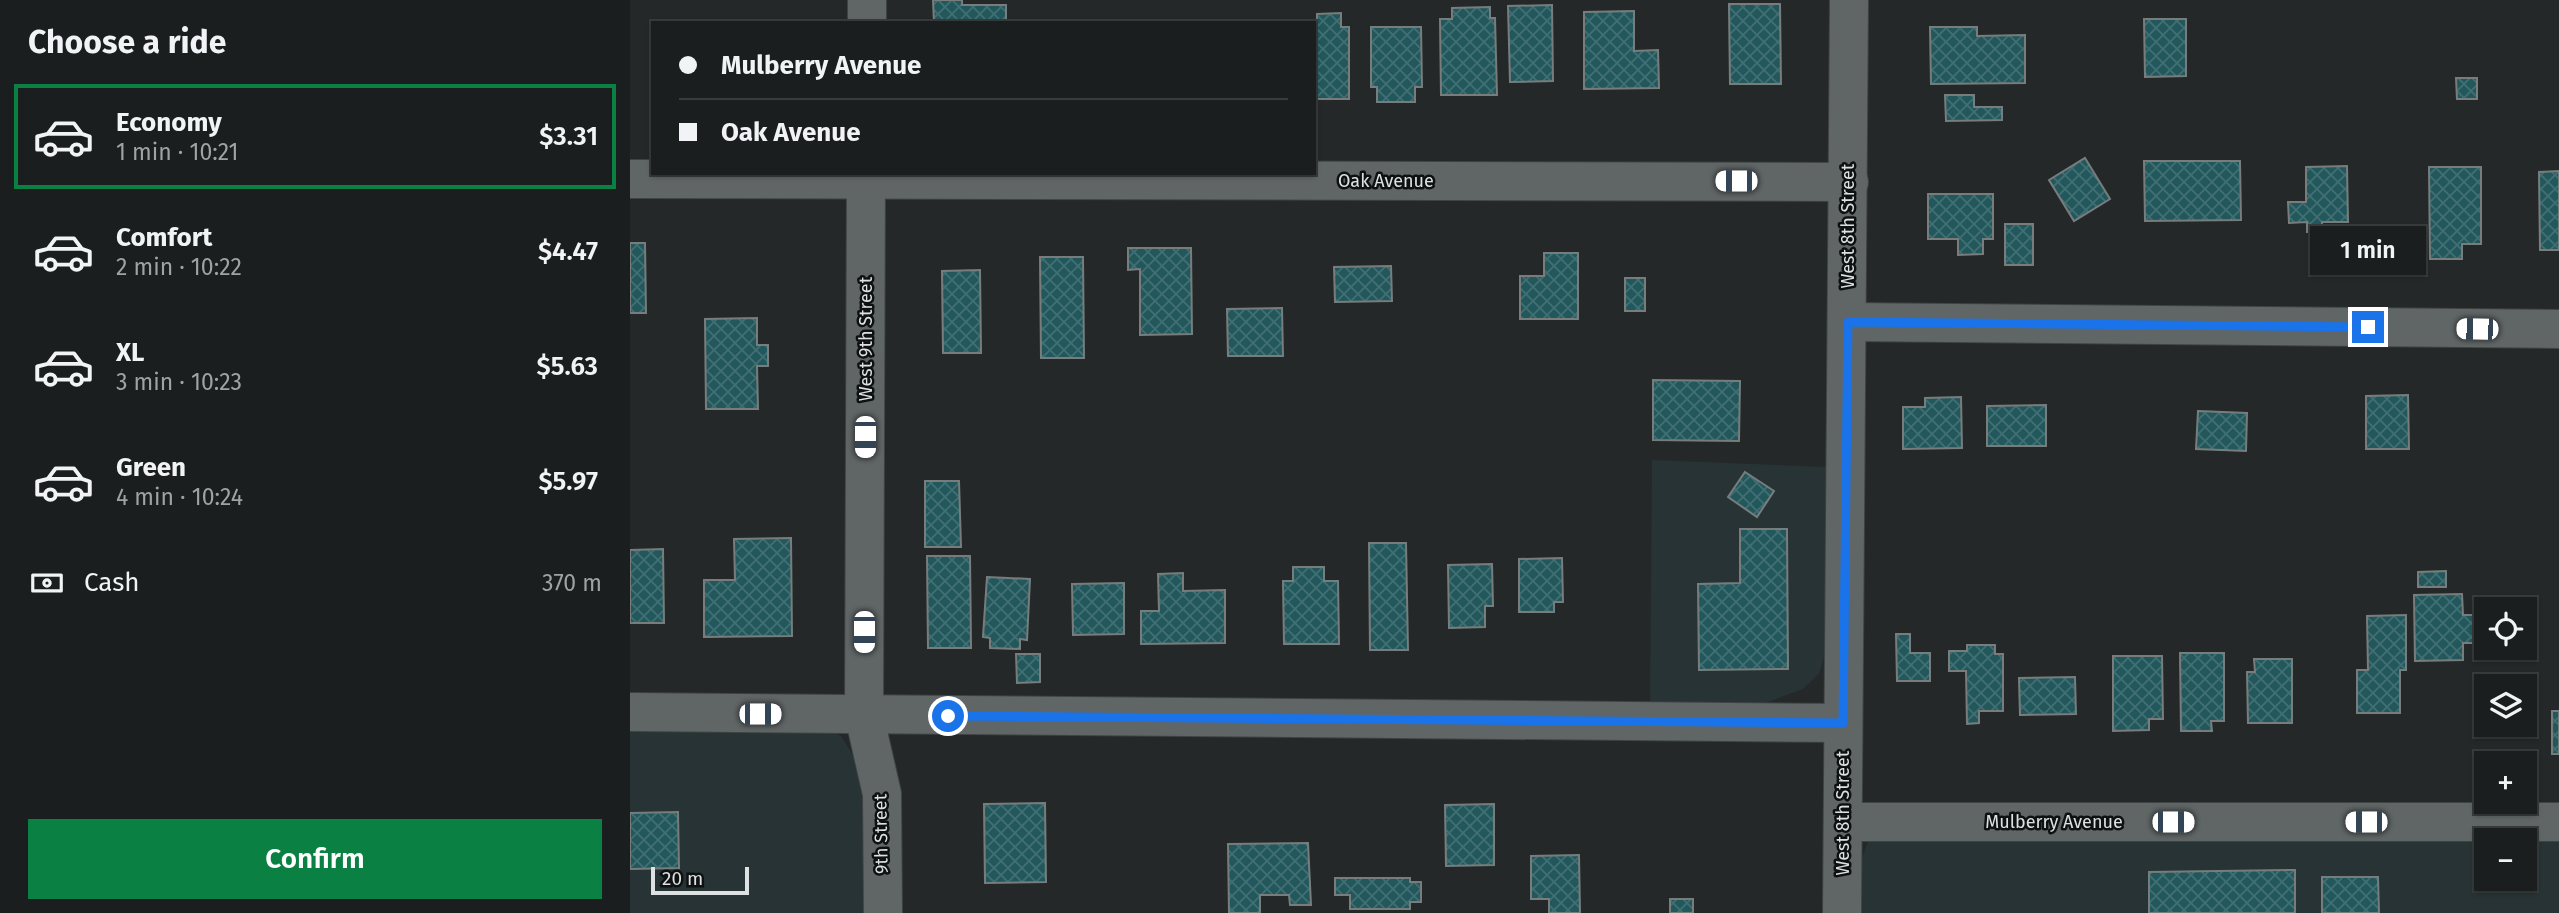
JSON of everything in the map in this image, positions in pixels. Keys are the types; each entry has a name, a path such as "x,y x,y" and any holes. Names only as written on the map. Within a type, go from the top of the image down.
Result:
{"street":[{"path":"867,0 867,21"},
{"name":"West 8th Street","path":"1842,913 1849,0"},
{"name":"Oak Avenue","path":"630,179 866,177 1849,182"},
{"name":"West 9th Street","path":"864,715 866,177"},
{"path":"1848,322 2559,330"},
{"path":"630,712 1843,723"},
{"name":"9th Street","path":"864,715 882,794 883,913"},
{"name":"Mulberry Avenue","path":"1843,822 2559,822"}],"shaded area":[{"path":"1652,460 1827,467 1825,654 1819,674 1803,689 1760,705 1650,704"},
{"path":"630,725 829,730 841,736 868,779 879,913 630,913"},
{"path":"1870,836 2474,836 2474,891 2537,891 2537,836 2559,836 2559,913 1860,913 1861,861"}],"building":[{"path":"933,0 962,0 962,5 1006,5 1006,21 934,21"},
{"path":"1729,4 1780,4 1781,84 1730,84"},
{"path":"1552,5 1553,81 1510,82 1508,6"},
{"path":"1490,7 1490,18 1495,18 1497,95 1441,95 1440,19 1452,19 1452,8"},
{"path":"1634,11 1634,51 1658,50 1659,88 1584,89 1584,12"},
{"path":"1341,13 1341,27 1349,27 1349,99 1316,99 1317,14"},
{"path":"2144,19 2186,19 2186,76 2145,77"},
{"path":"1371,27 1421,27 1422,87 1415,87 1415,102 1377,102 1377,87 1371,87"},
{"path":"1930,27 1977,27 1977,36 2025,35 2025,83 1931,84"},
{"path":"2456,78 2477,78 2477,99 2457,99"},
{"path":"1945,95 1974,95 1974,107 2002,107 2002,120 1946,121"},
{"path":"2085,158 2110,199 2074,221 2049,180"},
{"path":"2144,161 2240,161 2241,220 2145,221"},
{"path":"2347,166 2348,222 2322,222 2322,232 2307,232 2307,222 2289,223 2288,202 2306,202 2306,167"},
{"path":"2429,167 2481,167 2481,244 2462,244 2462,259 2430,259"},
{"path":"2559,171 2559,250 2540,250 2539,172"},
{"path":"1928,194 1993,194 1993,239 1983,239 1983,254 1958,255 1958,239 1928,239"},
{"path":"2005,224 2033,224 2033,265 2005,265"},
{"path":"630,243 645,243 646,313 630,313"},
{"path":"1128,248 1191,248 1192,334 1140,335 1140,269 1128,270"},
{"path":"1544,253 1578,253 1578,319 1520,319 1520,276 1544,276"},
{"path":"1040,257 1083,257 1084,358 1041,358"},
{"path":"1391,266 1392,301 1335,302 1334,267"},
{"path":"980,270 981,353 943,353 942,271"},
{"path":"1625,278 1645,278 1645,311 1625,311"},
{"path":"1282,308 1283,356 1228,356 1227,309"},
{"path":"757,318 757,345 768,345 768,366 757,366 758,409 706,409 705,319"},
{"path":"1653,380 1740,381 1739,441 1653,440"},
{"path":"2408,395 2409,449 2366,449 2366,396"},
{"path":"1961,397 1962,448 1903,449 1903,407 1925,407 1925,398"},
{"path":"2046,405 2046,446 1987,446 1987,406"},
{"path":"2198,411 2247,413 2246,451 2196,449"},
{"path":"1745,472 1774,491 1757,517 1728,497"},
{"path":"925,481 959,481 961,547 925,547"},
{"path":"1740,529 1787,529 1788,669 1699,670 1698,584 1740,583"},
{"path":"791,538 792,636 704,637 704,580 735,580 734,539"},
{"path":"1369,543 1406,543 1408,650 1370,650"},
{"path":"663,549 664,623 630,623 630,550"},
{"path":"927,556 970,556 971,648 928,648"},
{"path":"1562,558 1563,602 1554,602 1554,612 1519,612 1519,559"},
{"path":"1492,564 1493,606 1485,606 1485,627 1449,628 1448,565"},
{"path":"1293,567 1324,567 1324,581 1338,581 1339,644 1284,644 1283,581 1293,581"},
{"path":"2446,571 2446,587 2418,587 2418,572"},
{"path":"1183,573 1183,591 1225,590 1225,643 1141,644 1141,611 1159,611 1158,574"},
{"path":"987,577 1030,579 1027,640 1020,639 1020,649 990,648 990,638 983,637"},
{"path":"1124,583 1124,634 1073,635 1072,584"},
{"path":"2462,594 2463,615 2473,615 2474,643 2463,643 2463,660 2415,661 2414,595"},
{"path":"2406,615 2406,670 2400,670 2400,713 2357,713 2357,670 2368,670 2367,616"},
{"path":"1896,634 1910,634 1910,653 1930,653 1930,681 1897,681"},
{"path":"1967,645 1995,645 1995,654 2003,654 2003,711 1979,711 1979,723 1967,724 1966,671 1949,671 1949,651 1967,651"},
{"path":"2180,653 2224,653 2224,721 2211,721 2212,731 2181,731"},
{"path":"1016,654 1040,654 1040,682 1017,683"},
{"path":"2113,656 2162,656 2163,719 2149,719 2149,730 2113,731"},
{"path":"2254,659 2292,659 2292,723 2248,723 2247,672 2255,672"},
{"path":"2075,677 2076,714 2020,715 2019,678"},
{"path":"2552,711 2559,711 2559,754 2552,754"},
{"path":"1045,803 1046,882 985,883 984,804"},
{"path":"1494,804 1494,865 1446,866 1445,805"},
{"path":"678,812 679,868 630,869 630,813"},
{"path":"1308,843 1311,905 1290,905 1289,895 1260,895 1260,913 1229,913 1228,844"},
{"path":"1579,855 1580,913 1549,913 1549,899 1531,899 1531,856"},
{"path":"2295,870 2295,913 2149,913 2149,872"},
{"path":"2322,877 2378,877 2379,913 2322,913"},
{"path":"1335,878 1410,878 1410,882 1421,882 1421,902 1410,902 1410,909 1350,909 1350,895 1335,895"},
{"path":"1670,899 1693,899 1693,913 1670,913"}],"route":[{"path":"948,716 1843,723 1848,322 2368,327"}]}
